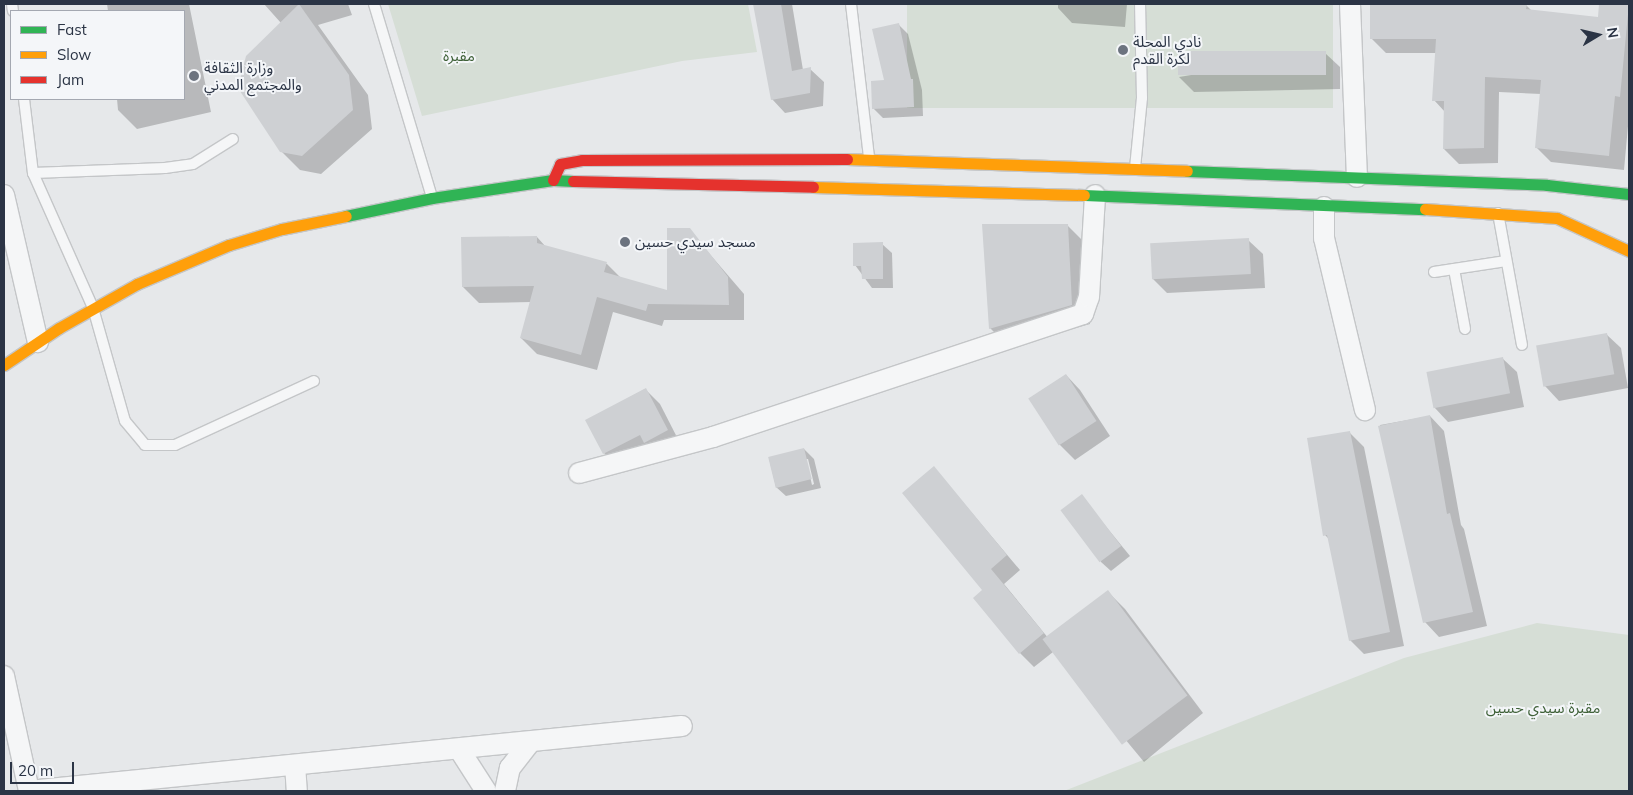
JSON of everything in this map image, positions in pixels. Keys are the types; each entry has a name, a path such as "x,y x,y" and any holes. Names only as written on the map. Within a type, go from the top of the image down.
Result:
{"street":[{"path":"1350,4 1357,177"},
{"path":"553,180 560,164 576,160 869,159 1135,171 1357,177 1547,185 1629,194"},
{"path":"4,364 94,308 137,284 229,245 282,229 432,198 553,180 1095,195 1324,207 1498,212 1556,218 1629,251"},
{"path":"1547,185 1556,218"},
{"path":"4,195 38,342"},
{"path":"579,473 713,438 1084,314 1089,297 1095,195"},
{"path":"1324,207 1324,238 1365,410"},
{"path":"4,676 29,791 682,726"},
{"path":"505,791 510,768 530,742"},
{"path":"459,748 486,791"},
{"path":"295,765 296,791"}],"lane":[{"path":"374,4 432,198"},
{"path":"851,4 869,159"},
{"path":"1135,171 1142,98 1140,4"},
{"path":"24,100 33,173 94,308 125,421 145,445 176,445 314,381"},
{"path":"33,173 165,168 193,164 233,139"},
{"path":"1498,212 1522,345"},
{"path":"1434,272 1506,260"},
{"path":"1454,269 1465,330"}],"green space":[{"name":"مقبرة","path":"388,4 748,4 757,52 682,61 422,116"},
{"name":"نادي المحلة لكرة القدم","path":"907,4 1333,4 1333,108 907,108"},
{"name":"مقبرة سيدي حسين","path":"1537,623 1629,635 1629,791 1064,791 1404,658"}],"building":[{"path":"299,4 349,75 353,110 302,156 280,152 238,88 246,56"},
{"path":"753,4 781,4 792,71 811,67 810,93 771,100"},
{"path":"1370,4 1527,4 1526,9 1598,17 1599,4 1629,4 1620,97 1615,96 1609,156 1535,148 1541,80 1485,77 1484,148 1443,149 1444,101 1432,101 1436,39 1370,39"},
{"path":"899,23 911,79 913,79 914,107 872,109 871,81 884,80 872,29"},
{"path":"1178,51 1326,51 1326,75 1178,75"},
{"path":"982,224 1068,224 1072,305 989,329"},
{"path":"667,228 690,228 728,277 729,305 648,304 646,311 597,297 581,355 520,338 534,286 462,287 461,237 537,236 537,243 607,262 604,272 667,290"},
{"path":"1249,238 1251,274 1152,279 1150,243"},
{"path":"883,242 883,279 862,279 861,266 853,266 853,243"},
{"path":"1607,333 1614,374 1543,387 1536,346"},
{"path":"1503,357 1510,393 1433,408 1426,372"},
{"path":"1066,374 1096,421 1059,445 1028,399"},
{"path":"646,388 668,430 644,443 640,435 603,454 585,420"},
{"path":"1430,415 1447,514 1450,513 1473,612 1423,623 1378,426"},
{"path":"1350,431 1390,632 1349,641 1327,535 1323,536 1307,438"},
{"path":"804,448 812,479 776,488 768,457"},
{"path":"934,466 1007,555 991,569 1044,633 1019,654 973,598 982,590 902,493"},
{"path":"1082,494 1121,546 1100,562 1060,510"},
{"path":"1108,590 1187,695 1122,745 1043,639"}],"traffic: fast":[{"path":"1187,171 1547,185 1629,194"},
{"path":"346,216 432,198 553,180 573,181"},
{"path":"1084,195 1425,209"}],"traffic: slow":[{"path":"847,159 1187,171"},
{"path":"813,187 1084,195"},
{"path":"1425,209 1557,218 1629,251"},
{"path":"4,365 59,328 137,284 229,245 282,229 346,216"}],"traffic: jam":[{"path":"553,180 560,164 582,160 847,159"},
{"path":"573,181 813,187"}],"place":[{"name":"نادي المحلة لكرة القدم","path":"1123,50"},
{"name":"وزارة الثقافة والمجتمع المدني","path":"194,76"},
{"name":"مسجد سيدي حسين","path":"625,242"}]}
